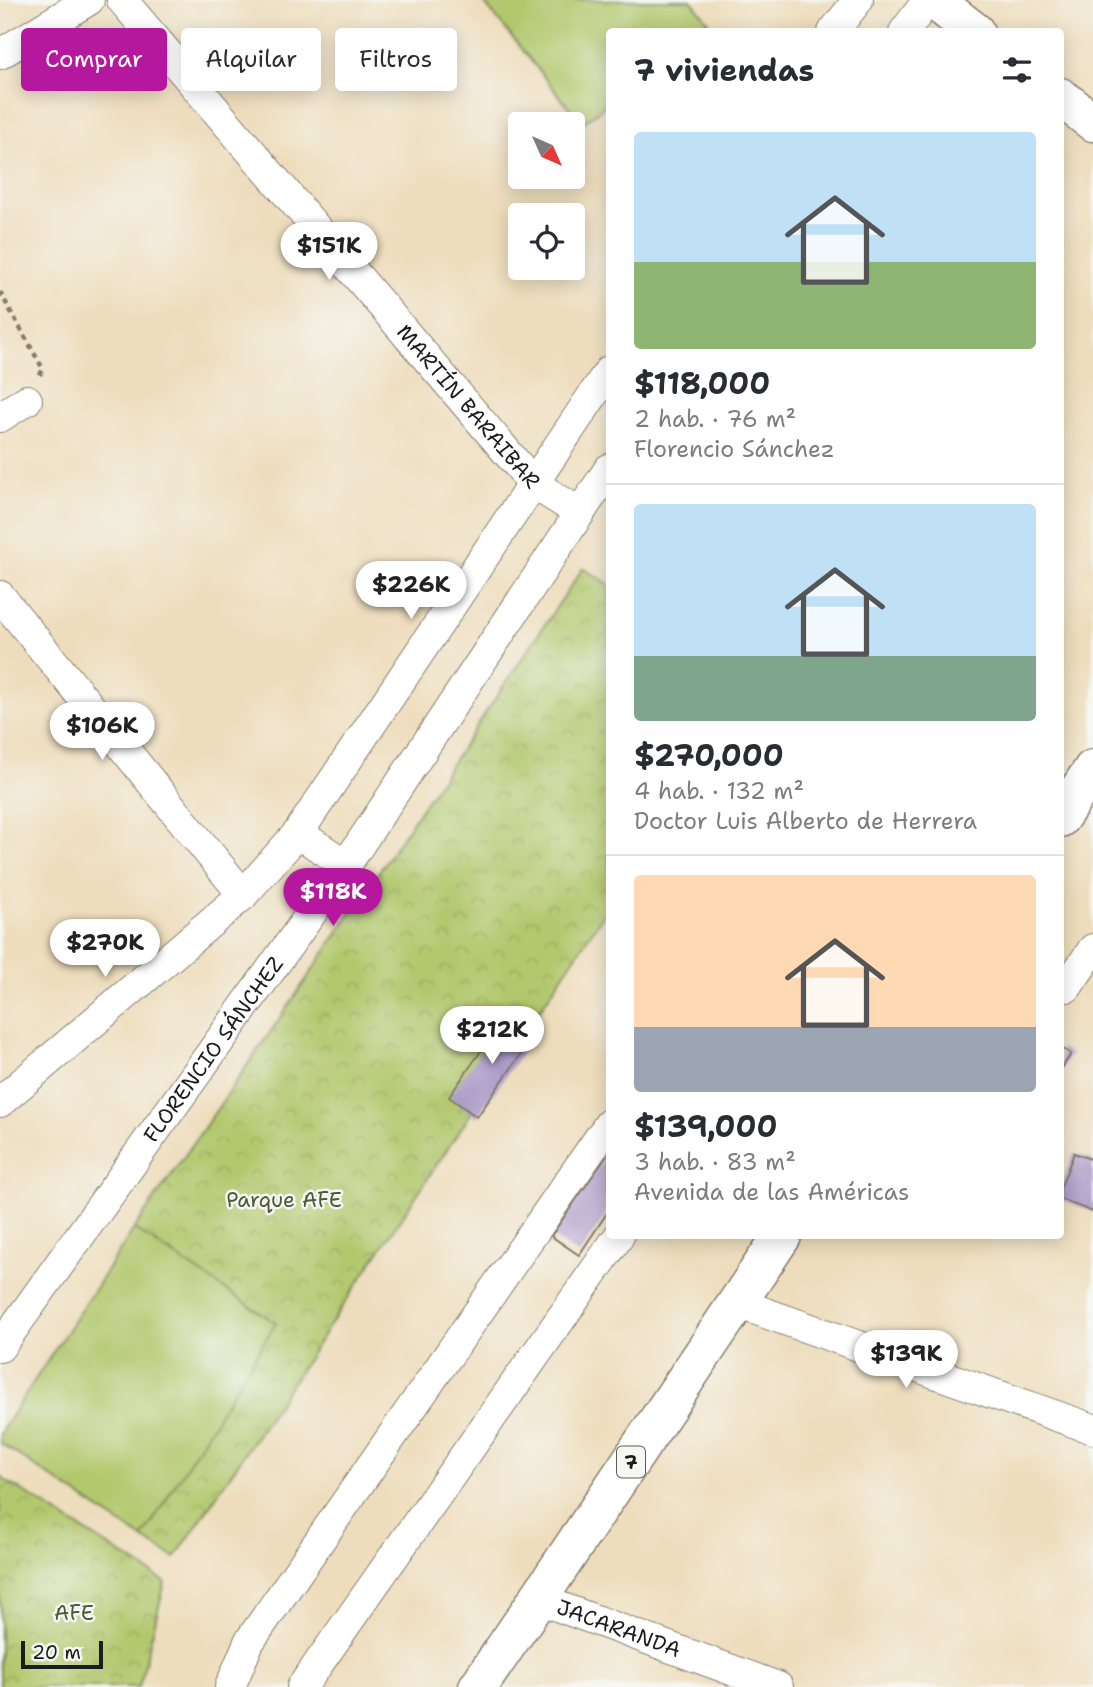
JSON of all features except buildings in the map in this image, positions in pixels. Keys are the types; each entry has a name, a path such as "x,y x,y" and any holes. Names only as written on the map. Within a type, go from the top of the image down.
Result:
{"main road":[{"path":"934,0 970,28"},
{"path":"1064,100 1093,122"},
{"path":"1064,812 1093,769"},
{"name":"7","path":"478,1687 780,1239"}],"street":[{"path":"0,54 89,0"},
{"name":"MARTÍN BARAIBAR","path":"122,0 534,484 580,513"},
{"path":"836,28 858,0"},
{"path":"907,28 928,0"},
{"path":"0,1102 243,895 298,834 606,376"},
{"path":"0,417 27,400"},
{"name":"FLORENCIO SÁNCHEZ","path":"0,1347 346,865 606,474"},
{"path":"0,596 243,895"},
{"path":"298,834 346,865"},
{"path":"1067,987 1093,949"},
{"path":"230,1687 249,1642 606,1128"},
{"path":"302,1687 617,1239"},
{"path":"737,1303 1093,1429"},
{"name":"JACARANDA","path":"538,1600 778,1687"}],"path":[{"path":"0,292 43,369 27,400"}],"green space":[{"path":"482,0 691,0 709,22 700,28 606,28 606,104 585,122 585,112 572,112"},
{"name":"Parque AFE","path":"583,568 606,582 606,911 175,1558 142,1538 275,1323 134,1229 287,1008"},
{"path":"134,1229 276,1323 142,1538 0,1443 0,1433"},
{"name":"AFE","path":"0,1477 165,1582 139,1687 0,1687"}]}
